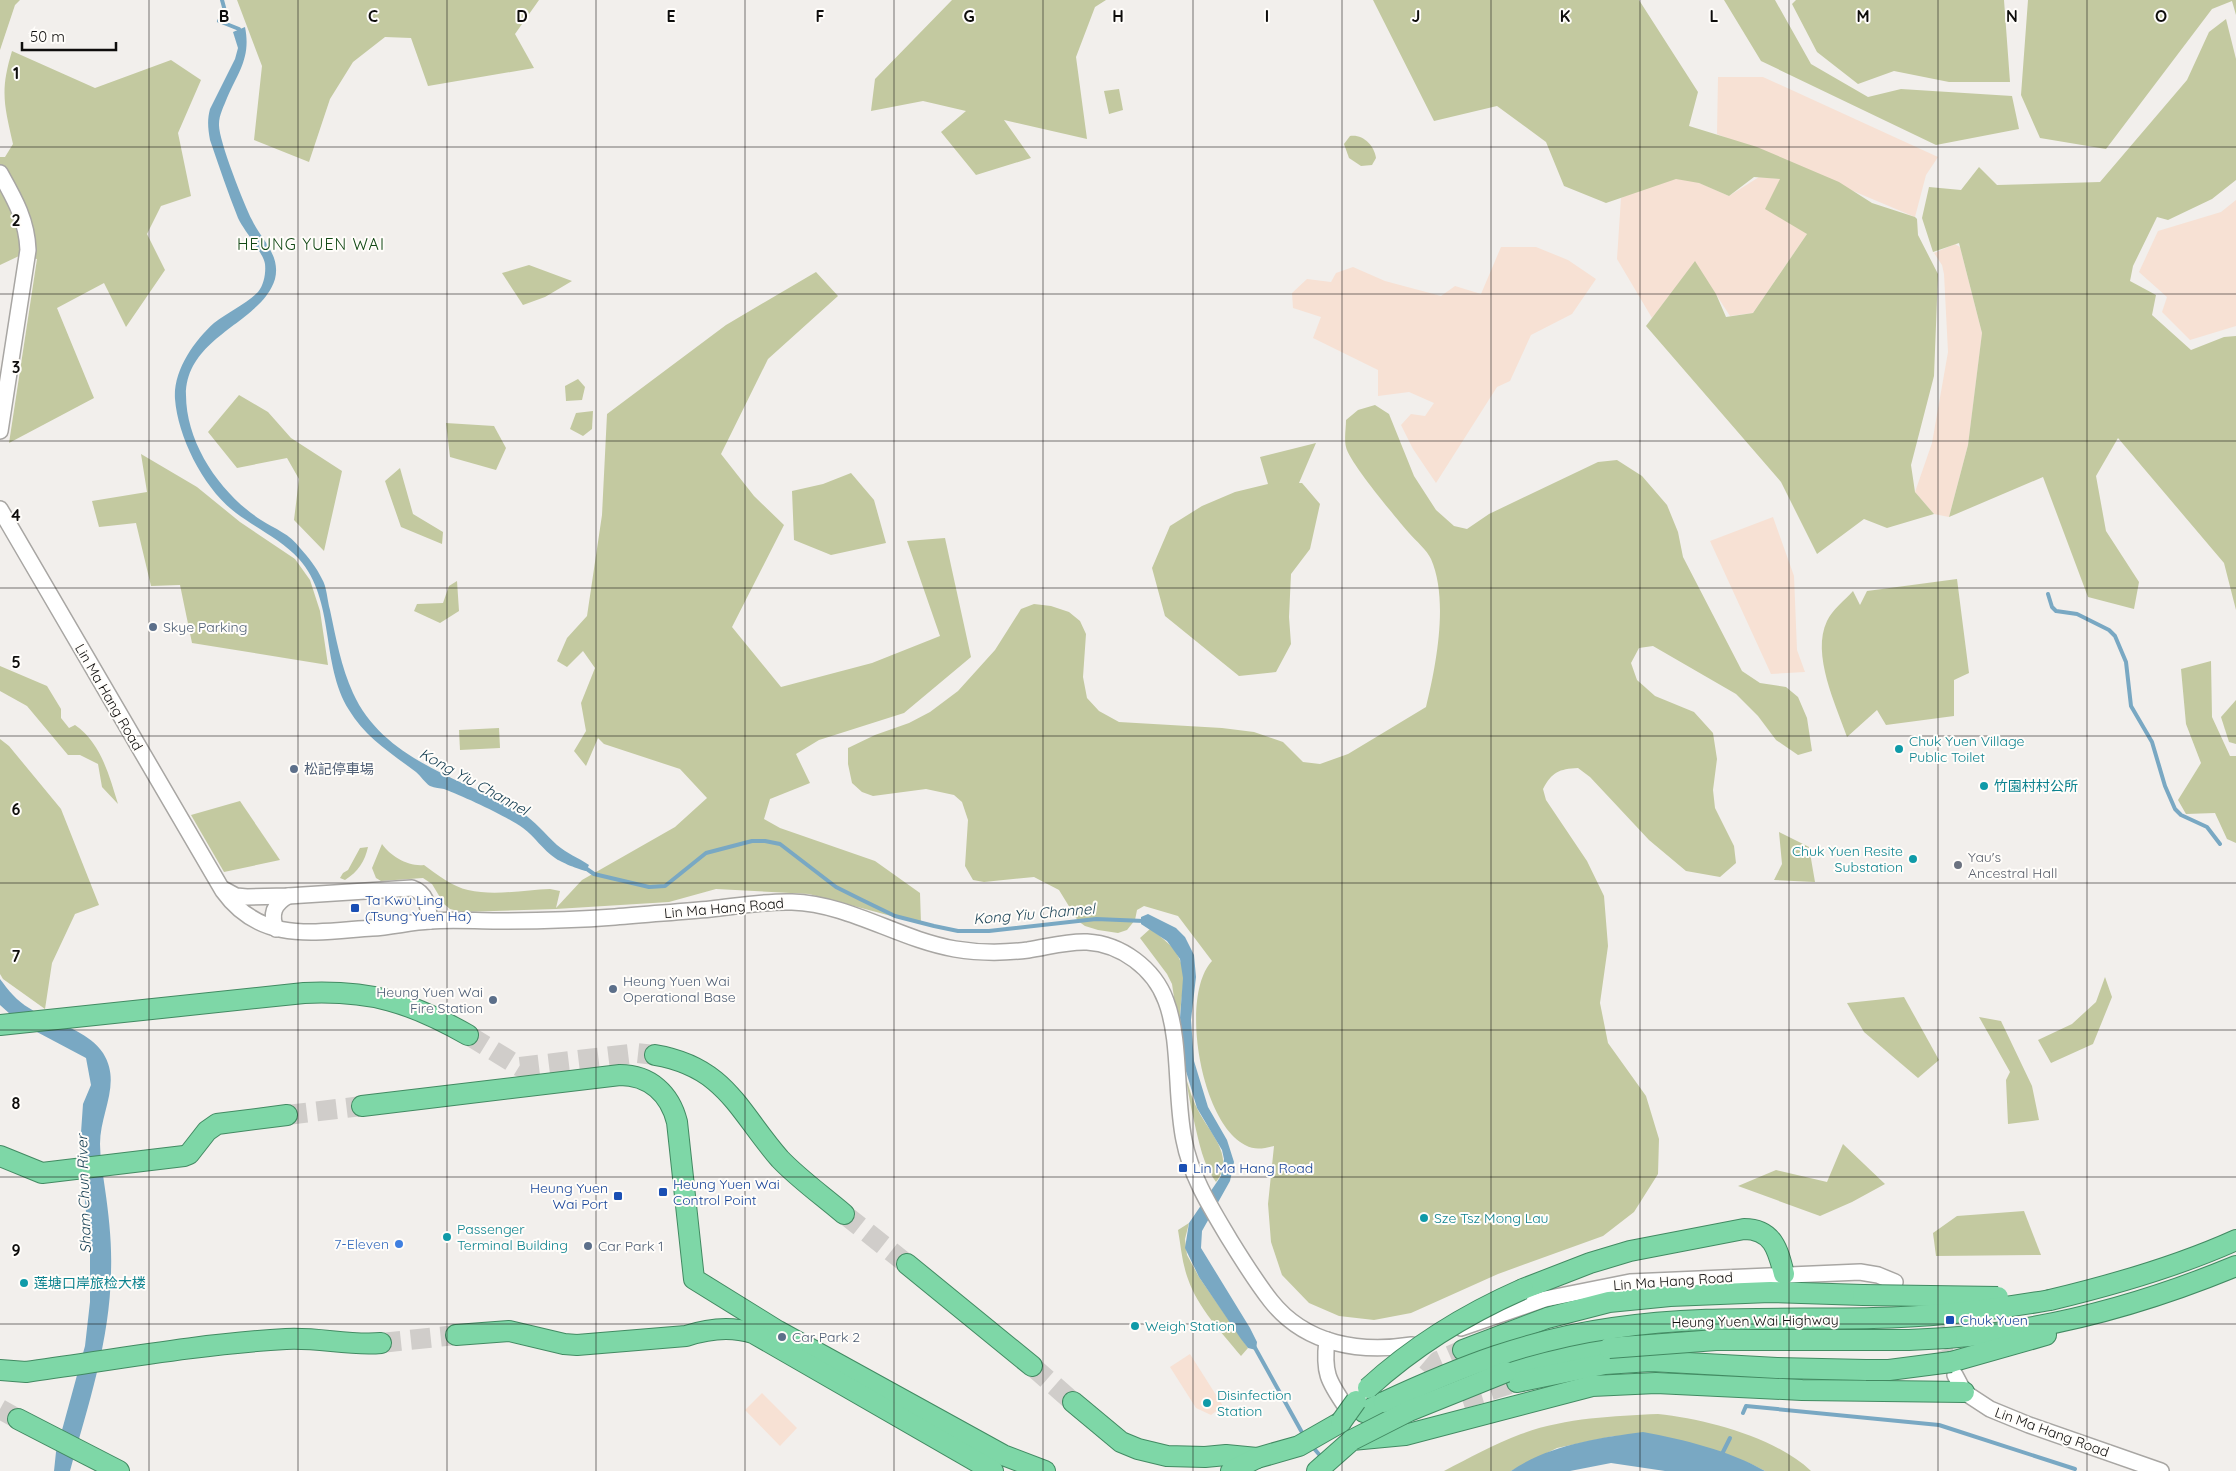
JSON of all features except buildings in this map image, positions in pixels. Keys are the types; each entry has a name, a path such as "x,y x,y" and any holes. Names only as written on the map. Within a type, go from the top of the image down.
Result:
{"highway":[{"path":"0,1025 304,993 347,992 370,995 402,1003 462,1032"},
{"path":"655,1055 692,1066 720,1082 781,1160 844,1214"},
{"path":"362,1106 620,1075 635,1076 648,1081 667,1098 675,1114 679,1133 694,1279 778,1331 1003,1455 1045,1471"},
{"path":"0,1156 42,1173 182,1156 188,1154 207,1130 217,1124 286,1115"},
{"path":"1344,1415 1368,1388 1427,1341 1479,1309 1523,1289 1590,1263 1622,1253 1744,1228 1757,1230 1772,1240 1779,1252 1784,1274"},
{"name":"Heung Yuen Wai Highway","path":"1257,1458 1293,1448 1344,1415 1486,1358 1546,1340 1586,1332 1687,1321 1924,1316 1978,1311 2050,1300 2156,1271 2236,1240"},
{"path":"907,1264 1032,1366"},
{"name":"Heung Yuen Wai Highway","path":"1317,1471 1352,1440 1409,1411 1489,1378 1532,1364 1594,1351 1662,1342 1716,1340 1909,1340 1966,1336 2041,1325 2110,1310 2174,1290 2236,1266"},
{"path":"1462,1350 1568,1311 1609,1302 1670,1296 1799,1292 2050,1300"},
{"path":"1517,1382 1604,1364 1651,1361 1796,1368 1889,1370 1962,1360 2064,1330 2110,1310"},
{"path":"456,1335 508,1330 564,1344 577,1345 686,1336 702,1331 742,1329 753,1333 993,1471"},
{"path":"0,1370 26,1372 202,1348 293,1339 358,1344 381,1343"},
{"path":"1352,1440 1405,1435 1573,1390 1617,1384 1656,1383 1802,1390 1964,1392"},
{"path":"1073,1402 1120,1442 1138,1449 1167,1456 1206,1457 1226,1455 1257,1458"},
{"path":"18,1419 119,1471"},
{"path":"1234,1470 1257,1458"}],"street":[{"path":"0,173 21,213 28,250 0,431"},
{"name":"Lin Ma Hang Road","path":"0,509 219,884 232,903 242,913 263,925 276,929 306,932 384,927 430,921 548,920 794,902 840,909 926,942 965,950 1013,952 1081,942 1119,950 1140,964 1156,982 1166,1002 1172,1027 1183,1137 1200,1189 1230,1240 1278,1309 1306,1330 1327,1340 1368,1349 1412,1345"},
{"name":"Lin Ma Hang Road","path":"219,884 227,892 236,896 288,896 412,888 421,892 424,896 430,921"},
{"path":"276,929 272,915 274,909 278,903 288,896"},
{"name":"Lin Ma Hang Road","path":"1455,1330 1545,1299 1603,1286 1663,1279 1868,1273 1895,1282"},
{"path":"1327,1340 1325,1365 1344,1415"},
{"name":"Lin Ma Hang Road","path":"1955,1375 1964,1392 1985,1407 2162,1471"}],"shaded area":[{"path":"1718,77 1763,77 1938,157 1926,175 1915,217 1717,134"},
{"path":"1677,173 1729,196 1759,177 1780,179 1807,234 1753,313 1730,316 1695,262 1652,318 1617,259 1621,198"},
{"path":"2236,200 2236,326 2190,340 2162,312 2167,297 2139,272 2158,231 2221,212"},
{"path":"1955,244 1960,247 1982,333 1968,445 1949,517 1934,514 1915,492 1932,443 1948,352 1944,274 1942,265 1934,253"},
{"path":"1501,247 1536,247 1568,260 1596,279 1572,314 1531,335 1510,381 1497,387 1436,483 1413,449 1401,425 1411,414 1425,416 1434,403 1409,392 1378,396 1378,370 1313,338 1321,317 1293,308 1292,293 1307,279 1331,282 1336,273 1353,267 1385,281 1441,296 1455,286 1481,294"},
{"path":"1773,517 1794,576 1797,650 1805,672 1771,674 1710,541"},
{"path":"1190,1354 1223,1406 1211,1415 1196,1408 1170,1367"},
{"path":"762,1393 797,1428 780,1446 745,1410"}],"green space":[{"path":"0,0 20,0 15,5 0,50"},
{"path":"237,0 539,0 515,34 534,68 428,86 411,38 385,37 353,62 330,99 309,162 254,140 262,66"},
{"path":"952,0 1106,0 1095,7 1076,57 1087,139 1004,120 1031,158 976,175 941,132 966,111 923,101 871,111 875,79"},
{"path":"1373,0 1639,0 1698,92 1689,126 1757,147 1839,182 1872,203 1915,217 1917,219 1918,235 1938,274 1934,376 1911,465 1915,492 1934,514 1887,528 1864,519 1817,554 1781,482 1646,326 1695,261 1716,294 1726,317 1753,313 1807,234 1765,209 1780,179 1754,177 1729,196 1699,183 1676,179 1606,203 1564,186 1546,142 1497,106 1434,121"},
{"path":"1724,0 1775,0 1811,64 1868,97 1901,89 2012,96 2019,129 1936,145 1761,61"},
{"path":"1796,0 2004,0 2010,82 1949,82 1894,71 1858,84 1817,52 1792,4"},
{"path":"2028,0 2236,0 2236,15 2232,1 2212,9 2106,149 2040,138 2021,95"},
{"path":"2226,19 2236,59 2236,180 2212,199 2168,220 2157,217 2133,266 2130,281 2156,295 2152,315 2191,350 2224,337 2236,336 2236,610 2224,563 2118,438 2096,476 2106,531 2139,582 2134,609 2088,597 2043,477 1949,517 1968,445 1982,333 1959,243 1933,252 1922,218 1929,187 1961,190 1979,167 1997,185 2100,182 2187,80 2209,32"},
{"path":"12,51 95,88 171,60 201,80 178,133 191,196 161,206 147,234 165,270 126,327 104,283 57,308 94,398 9,443 37,259 19,256 0,265 0,157 5,157 13,144 5,98 6,77"},
{"path":"1119,89 1123,110 1109,114 1104,91"},
{"path":"1350,136 1359,137 1367,141 1375,153 1376,158 1372,165 1361,166 1349,158 1344,144"},
{"path":"529,265 572,281 545,297 523,305 502,273"},
{"path":"816,272 838,296 768,359 721,454 754,496 784,525 732,627 781,687 872,663 940,636 907,541 945,538 971,657 904,713 819,740 796,754 810,783 770,799 764,819 780,828 875,861 920,893 921,924 809,894 716,889 669,902 556,909 462,912 450,909 444,904 432,884 423,878 381,881 376,878 372,868 382,844 400,860 424,865 451,883 468,890 488,893 550,889 560,891 556,908 582,880 675,827 707,798 680,769 604,744 598,738 586,766 574,751 586,731 581,703 595,668 583,651 567,667 557,661 567,638 587,616 602,515 607,414 726,325"},
{"path":"578,379 585,387 582,400 566,401 565,386"},
{"path":"239,395 268,412 291,438 342,471 324,551 294,520 299,479 287,458 237,468 208,432"},
{"path":"1375,405 1389,414 1414,476 1436,510 1454,526 1467,529 1489,514 1598,462 1617,460 1642,476 1667,505 1678,532 1683,557 1742,671 1760,683 1786,687 1798,697 1807,718 1812,751 1798,755 1776,740 1758,716 1736,694 1653,646 1639,648 1631,663 1637,680 1655,696 1694,712 1713,733 1717,759 1713,790 1715,808 1734,846 1736,863 1720,877 1686,871 1649,840 1590,777 1578,768 1557,772 1543,789 1546,800 1587,861 1604,896 1608,946 1600,1003 1608,1043 1646,1096 1659,1139 1658,1174 1634,1212 1603,1236 1498,1274 1411,1313 1374,1320 1339,1316 1309,1303 1282,1275 1271,1242 1268,1204 1274,1146 1256,1148 1245,1145 1230,1132 1217,1112 1207,1086 1200,1058 1196,1029 1197,1001 1202,978 1212,961 1178,916 1144,906 1137,910 1135,920 1127,930 1118,933 1098,930 1085,926 1078,921 1059,890 1034,877 984,882 973,880 965,866 968,820 962,802 954,795 926,789 873,796 862,792 852,783 848,764 848,748 875,735 909,723 930,712 958,691 995,650 1021,609 1034,604 1051,606 1069,612 1080,621 1086,634 1083,677 1087,698 1099,711 1119,722 1222,728 1254,732 1283,742 1303,762 1320,764 1348,754 1426,707 1434,672 1439,633 1440,613 1436,575 1429,556 1355,465 1345,444 1346,420 1358,410"},
{"path":"593,411 592,429 583,436 570,429 576,413"},
{"path":"446,423 494,426 506,448 496,470 450,457"},
{"path":"1316,443 1299,483 1302,483 1320,504 1310,549 1291,574 1289,617 1291,644 1276,672 1239,676 1165,616 1152,568 1170,526 1202,506 1235,492 1268,484 1260,457"},
{"path":"141,454 197,487 240,522 295,559 310,580 320,611 328,665 192,643 180,585 151,586 136,523 99,527 92,501 147,492"},
{"path":"400,468 413,514 443,532 442,544 401,527 385,481"},
{"path":"851,473 874,500 886,543 831,555 794,540 792,491 823,484"},
{"path":"1957,579 1969,673 1954,680 1954,716 1886,725 1877,710 1847,737 1823,664 1823,634 1829,617 1853,591 1860,605 1867,591"},
{"path":"457,581 459,611 440,623 414,611 417,604 443,603 449,586"},
{"path":"2211,661 2212,717 2230,756 2236,756 2236,843 2227,839 2215,813 2186,814 2178,800 2201,763 2186,724 2181,669"},
{"path":"0,666 47,686 61,709 61,718 69,728 75,725 84,732 98,750 118,804 102,787 98,764 80,755 68,755 27,706 0,691"},
{"path":"2236,700 2236,744 2229,742 2221,717"},
{"path":"499,728 500,748 460,750 459,730"},
{"path":"0,739 9,746 61,809 99,905 75,914 52,963 45,1009 3,979 0,974"},
{"path":"240,801 280,860 224,872 191,815"},
{"path":"1779,832 1809,847 1815,882 1774,880 1782,864"},
{"path":"368,847 365,857 357,870 345,880 340,878 348,870 360,848"},
{"path":"1150,929 1170,945 1182,965 1181,1049 1172,984 1167,974 1140,938"},
{"path":"2105,977 2112,997 2093,1044 2051,1063 2038,1040 2072,1024 2096,1002"},
{"path":"1904,997 1939,1060 1918,1078 1864,1032 1847,1003"},
{"path":"1979,1017 2001,1021 2032,1086 2039,1120 2008,1124 2006,1080 2010,1072"},
{"path":"1184,1069 1190,1092 1200,1114 1220,1147 1223,1164 1216,1182 1208,1168 1200,1145"},
{"path":"1843,1144 1885,1184 1852,1202 1820,1216 1738,1186 1776,1170 1827,1182"},
{"path":"2024,1211 2041,1255 1936,1256 1933,1233 1957,1216"},
{"path":"1189,1223 1185,1239 1187,1255 1199,1277 1248,1348 1241,1356 1204,1310 1192,1290 1183,1261 1178,1230"},
{"path":"1658,1414 1718,1425 1759,1439 1779,1448 1811,1471 1765,1471 1749,1463 1614,1436 1557,1448 1511,1471 1444,1471 1501,1442 1554,1424 1589,1419"}],"water":[{"path":"245,27 246,47 243,64 227,98 219,124 227,157 243,200 252,220 273,255 276,270 275,279 267,294 256,307 211,344 198,358 189,375 186,395 192,432 208,466 232,496 261,520 292,539 318,571 324,582 339,652 353,693 367,716 384,736 404,752 427,765 521,812 561,848 589,865 586,871 561,862 523,828 506,818 453,792 430,786 416,772 363,729 355,720 340,692 334,672 323,613 311,576 299,559 285,546 224,503 203,477 187,446 181,430 175,399 175,388 181,367 192,348 206,330 258,292 265,275 264,260 234,209 210,140 208,128 210,109 235,59 238,48 233,32"},
{"path":"1148,914 1176,928 1185,937 1194,955 1196,977 1191,1020 1194,1061 1208,1107 1227,1140 1234,1162 1230,1181 1202,1231 1201,1248 1250,1328 1257,1342 1256,1350 1248,1348 1241,1339 1199,1277 1185,1248 1189,1223 1221,1176 1224,1159 1222,1150 1197,1108 1185,1068 1180,1018 1183,978 1180,959 1167,941 1141,924 1141,917"},
{"path":"0,979 13,995 25,1005 88,1038 103,1053 111,1075 109,1098 100,1144 111,1241 110,1297 97,1373 70,1471 54,1471 56,1452 85,1346 90,1302 90,1255 80,1147 83,1104 91,1085 86,1058 20,1023 0,1005"},
{"path":"1643,1432 1706,1447 1736,1457 1765,1471 1665,1471 1611,1463 1570,1471 1511,1471 1541,1455 1574,1444"}],"waterway":[{"name":"Kong Yiu Channel","path":"222,0 225,11 219,21 239,29 240,34"},
{"path":"2048,594 2052,607 2056,611 2077,614 2109,630 2115,636 2126,662 2131,706 2152,742 2165,786 2175,809 2181,815 2207,827 2220,844"},
{"name":"Kong Yiu Channel","path":"584,867 594,874 649,887 665,886 706,853 752,841 765,841 780,844 836,887 895,916 934,926 958,931 989,931 1096,919 1144,921"},
{"name":"Kong Yiu Channel","path":"1254,1346 1304,1436"},
{"path":"1743,1413 1746,1406 1939,1425 2075,1469"},
{"path":"1721,1456 1730,1438"},
{"name":"Kong Yiu Channel","path":"1311,1445 1323,1459"}],"tunnel":[{"path":"468,1035 520,1067 637,1053 655,1055"},
{"path":"287,1115 362,1106"},
{"path":"844,1214 907,1264"},
{"path":"1927,1307 1936,1324 1953,1371"},
{"path":"381,1343 456,1335"},
{"path":"1427,1374 1438,1361 1463,1350"},
{"path":"1032,1366 1073,1402"},
{"path":"1462,1399 1517,1382"},
{"path":"0,1409 18,1419"}],"place":[{"name":"Skye Parking","path":"153,627"},
{"name":"Chuk Yuen Village Public Toilet","path":"1899,749"},
{"name":"松記停車場","path":"294,769"},
{"name":"竹園村村公所","path":"1984,786"},
{"name":"Chuk Yuen Resite Substation","path":"1913,859"},
{"name":"Yau's Ancestral Hall","path":"1958,865"},
{"name":"Ta Kwu Ling (Tsung Yuen Ha)","path":"355,908"},
{"name":"Heung Yuen Wai Operational Base","path":"613,989"},
{"name":"Heung Yuen Wai Fire Station","path":"493,1000"},
{"name":"Lin Ma Hang Road","path":"1183,1168"},
{"name":"Heung Yuen Wai Control Point","path":"663,1192"},
{"name":"Heung Yuen Wai Port","path":"618,1196"},
{"name":"Sze Tsz Mong Lau","path":"1424,1218"},
{"name":"Passenger Terminal Building","path":"447,1237"},
{"name":"7-Eleven","path":"399,1244"},
{"name":"Car Park 1","path":"588,1246"},
{"name":"莲塘口岸旅检大楼","path":"24,1283"},
{"name":"Chuk Yuen","path":"1950,1320"},
{"name":"Weigh Station","path":"1135,1326"},
{"name":"Car Park 2","path":"782,1337"},
{"name":"Disinfection Station","path":"1207,1403"}],"district":[{"name":"HEUNG YUEN WAI","path":"311,244"}],"water label":[{"name":"Sham Chun River","path":"84,1194"}]}
